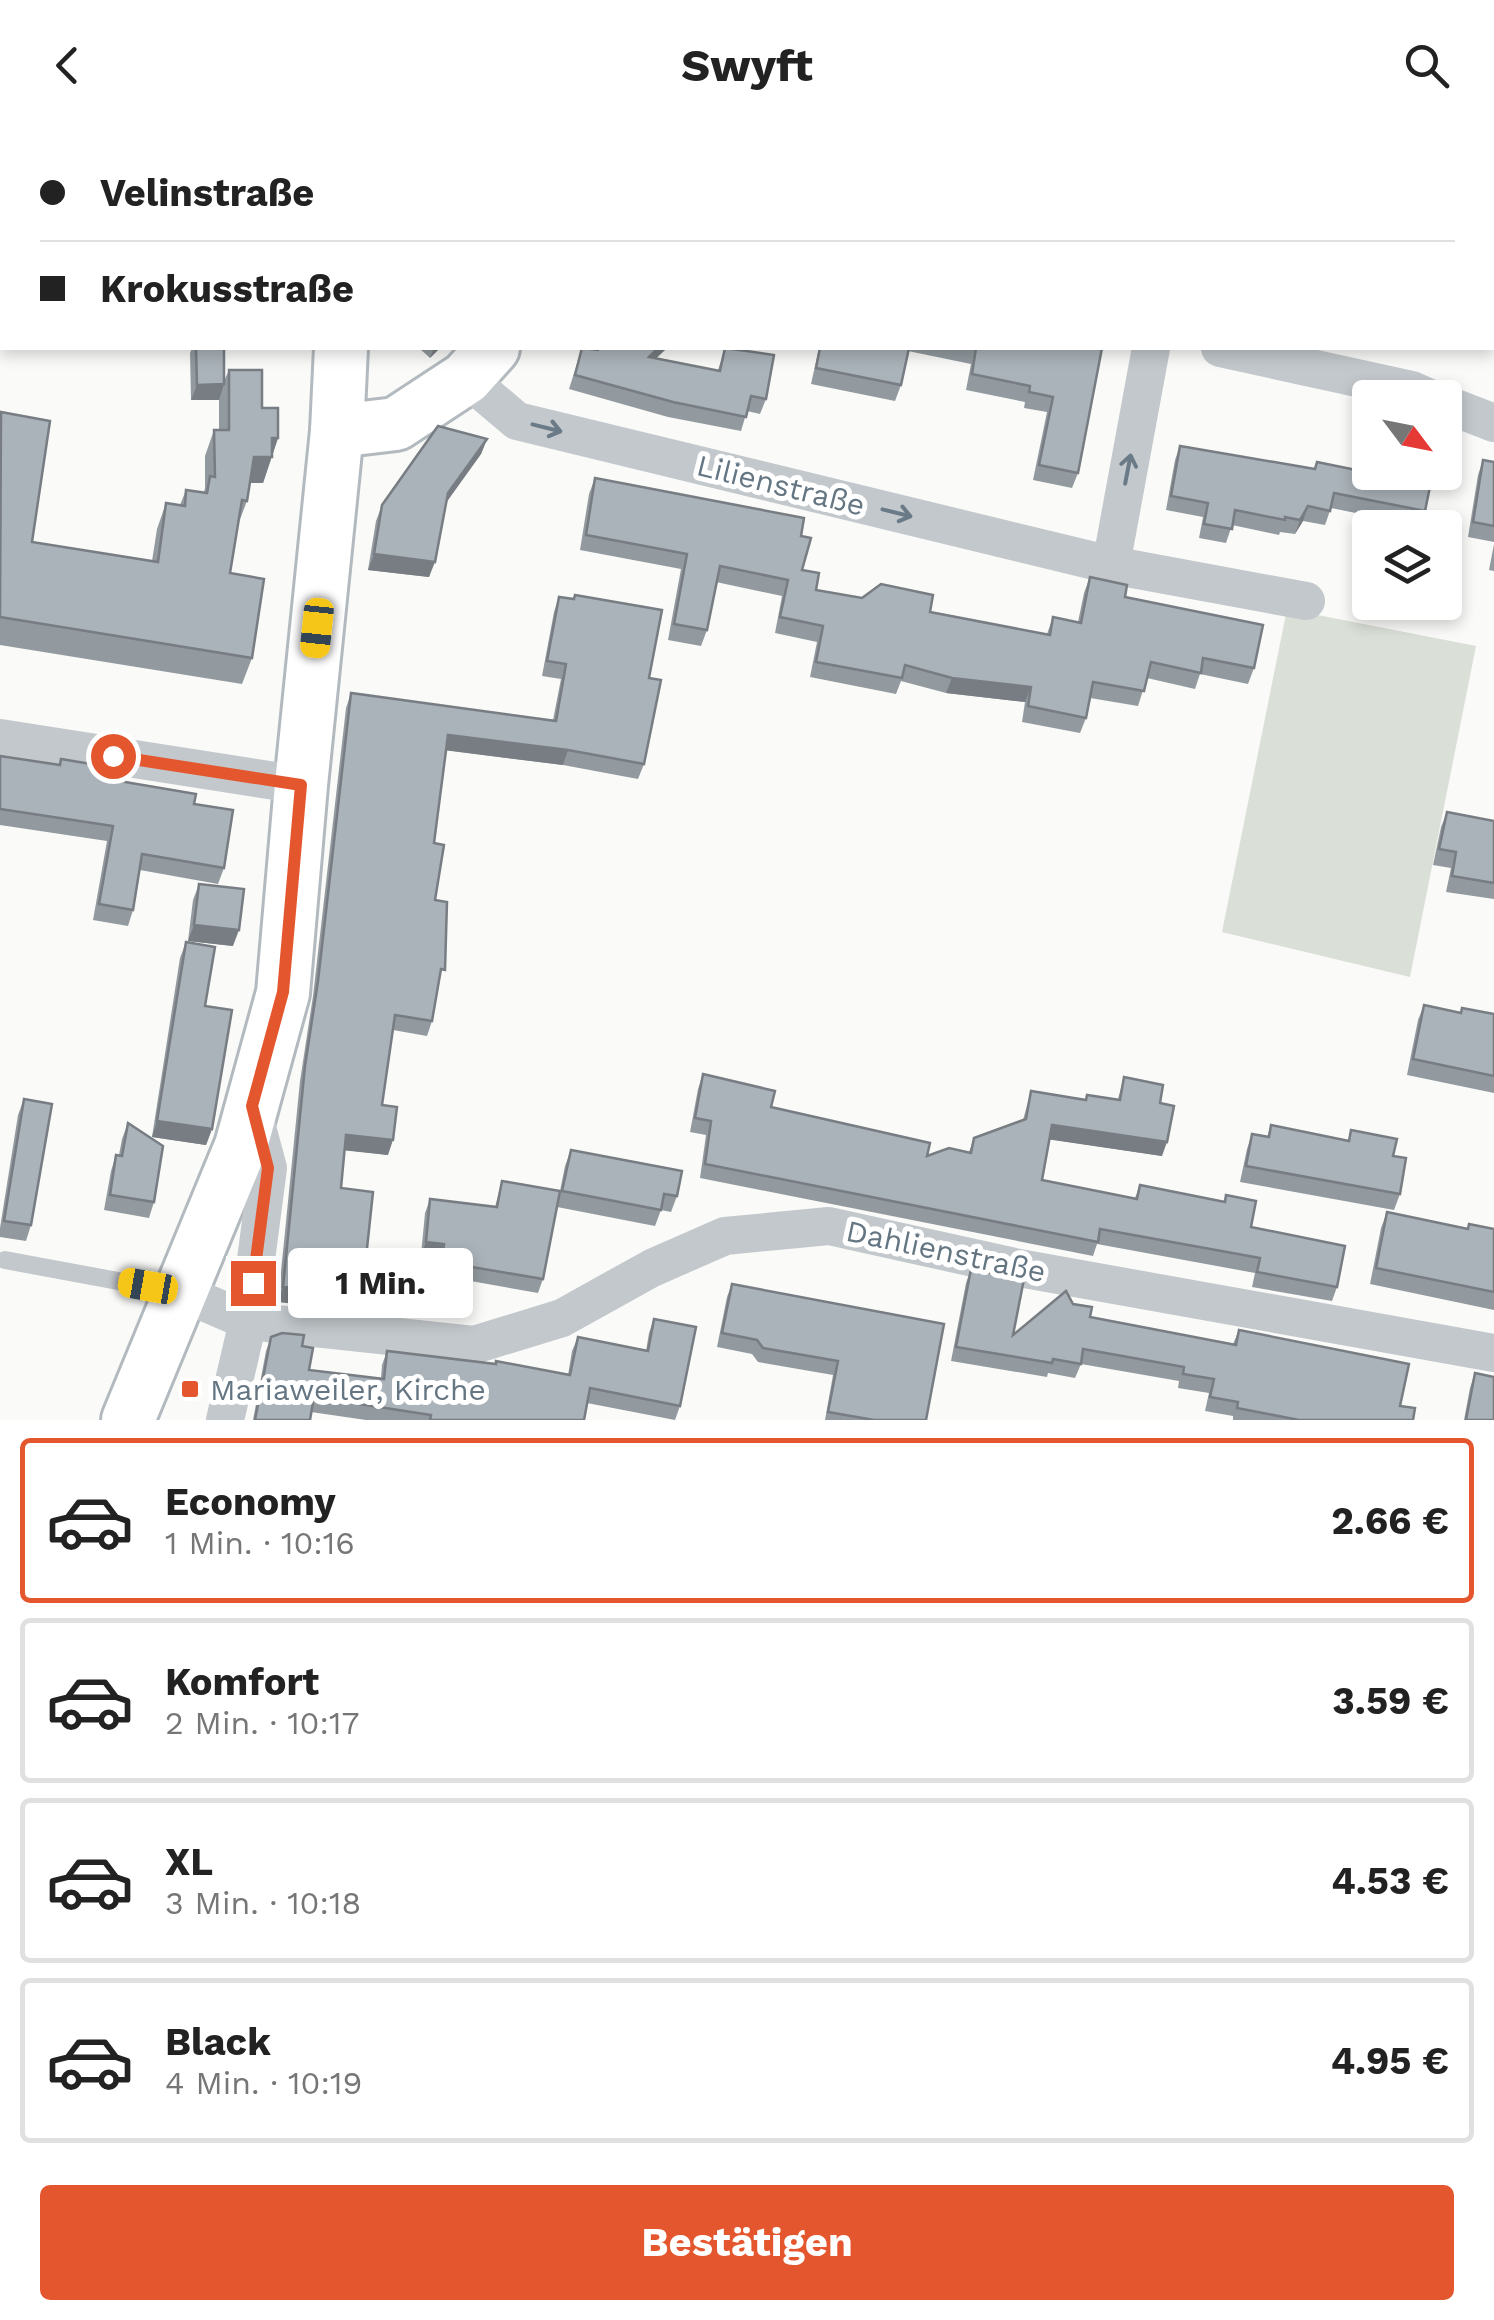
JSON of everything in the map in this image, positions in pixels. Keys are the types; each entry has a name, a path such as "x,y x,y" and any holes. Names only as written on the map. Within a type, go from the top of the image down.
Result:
{"street":[{"path":"128,1420 241,1146 283,992 338,431 341,350"},
{"path":"1110,565 1151,350"},
{"path":"1229,350 1366,380"},
{"path":"338,431 396,424 479,363"},
{"name":"Lilienstraße","path":"479,363 517,421 1110,565 1306,601"},
{"path":"1462,411 1494,423"},
{"path":"0,738 301,785"},
{"path":"224,1420 248,1321 268,1168 252,1106"},
{"name":"Dahlienstraße","path":"183,1293 248,1321 474,1345 562,1318 652,1268 725,1236 829,1226 1019,1268 1494,1353"}],"lane":[{"path":"5,1260 183,1293"}],"shaded area":[{"path":"1287,609 1476,646 1410,977 1222,932"}],"building":[{"path":"196,350 224,350 224,384 197,385"},
{"path":"581,350 656,350 649,357 720,371 725,350 774,355 766,399 751,396 746,417 575,375"},
{"path":"820,350 909,350 901,385 816,368"},
{"path":"976,350 1102,350 1078,473 1039,465 1053,397 1029,392 1030,386 972,374"},
{"path":"229,370 262,370 262,408 278,408 278,438 272,438 272,457 254,457 247,501 242,500 230,573 264,579 252,658 0,617 1,412 50,421 32,542 158,562 166,503 185,506 186,490 207,493 210,476 215,477 214,430 229,430"},
{"path":"438,426 487,439 448,493 435,562 374,554 382,505"},
{"path":"1180,446 1315,469 1317,462 1352,469 1352,490 1429,490 1425,510 1334,493 1330,511 1308,506 1300,520 1235,510 1232,529 1204,524 1208,503 1171,496"},
{"path":"1483,460 1494,462 1494,526 1473,522"},
{"path":"595,478 804,518 801,536 811,538 802,570 819,573 816,590 862,598 881,584 933,595 930,612 1050,635 1053,617 1081,623 1090,577 1127,585 1125,597 1263,625 1254,668 1203,658 1201,673 1151,662 1144,691 1093,682 1086,718 1028,706 1031,687 952,678 905,665 902,678 816,662 823,626 780,617 788,580 720,566 707,630 674,624 687,554 586,535"},
{"path":"575,595 662,610 649,678 661,680 644,764 448,735 434,843 444,845 435,900 447,902 445,970 441,969 432,1021 395,1015 382,1105 397,1107 393,1140 346,1135 341,1188 373,1192 366,1258 320,1252 317,1290 283,1287 305,1066 351,693 556,721 566,664 547,661 559,597 574,599"},
{"path":"0,756 60,765 61,759 127,770 125,782 196,794 194,804 233,810 224,868 142,854 133,910 99,904 113,826 0,809"},
{"path":"1447,812 1494,821 1494,883 1452,876 1456,852 1439,849"},
{"path":"199,884 244,889 239,930 194,925"},
{"path":"186,942 215,947 205,1006 232,1010 212,1129 157,1121"},
{"path":"1424,1005 1461,1013 1462,1008 1494,1014 1494,1076 1413,1059"},
{"path":"703,1074 775,1091 771,1107 930,1143 927,1156 949,1148 971,1153 974,1138 1026,1119 1031,1091 1086,1100 1087,1095 1120,1100 1124,1077 1163,1085 1160,1103 1174,1106 1167,1142 1052,1125 1042,1180 1137,1199 1140,1185 1225,1202 1226,1195 1256,1201 1251,1227 1345,1246 1337,1287 1257,1272 1260,1258 1100,1229 1098,1242 705,1164 711,1121 695,1118"},
{"path":"24,1099 52,1104 31,1225 4,1221"},
{"path":"128,1123 163,1146 154,1202 110,1195 116,1155 122,1156"},
{"path":"1271,1125 1349,1141 1351,1130 1397,1139 1393,1156 1406,1158 1400,1194 1246,1166 1252,1134 1269,1137"},
{"path":"571,1150 682,1171 677,1196 664,1194 661,1210 562,1191"},
{"path":"502,1181 560,1191 543,1279 442,1262 444,1244 426,1242 430,1199 497,1207"},
{"path":"1387,1212 1468,1229 1469,1224 1494,1229 1494,1292 1376,1268"},
{"path":"971,1269 1024,1279 1013,1335 1066,1291 1073,1304 1092,1307 1090,1317 1236,1345 1239,1330 1409,1364 1400,1406 1415,1408 1413,1420 1299,1420 1237,1408 1238,1402 1210,1397 1214,1379 1183,1374 1184,1367 1083,1349 1081,1364 956,1347"},
{"path":"732,1284 944,1324 926,1420 874,1420 828,1412 838,1361 763,1348 757,1340 722,1333"},
{"path":"654,1319 696,1327 680,1406 590,1388 584,1420 430,1420 431,1415 314,1397 310,1420 255,1420 271,1337 282,1333 304,1335 302,1346 313,1348 309,1370 384,1379 387,1351 496,1361 570,1375 578,1337 648,1351"},
{"path":"1475,1373 1494,1377 1494,1420 1466,1420"}],"place":[{"name":"Mariaweiler, Kirche","path":"190,1389"}],"route":[{"path":"113,756 301,785 283,992 252,1106 268,1168 253,1283"}]}
